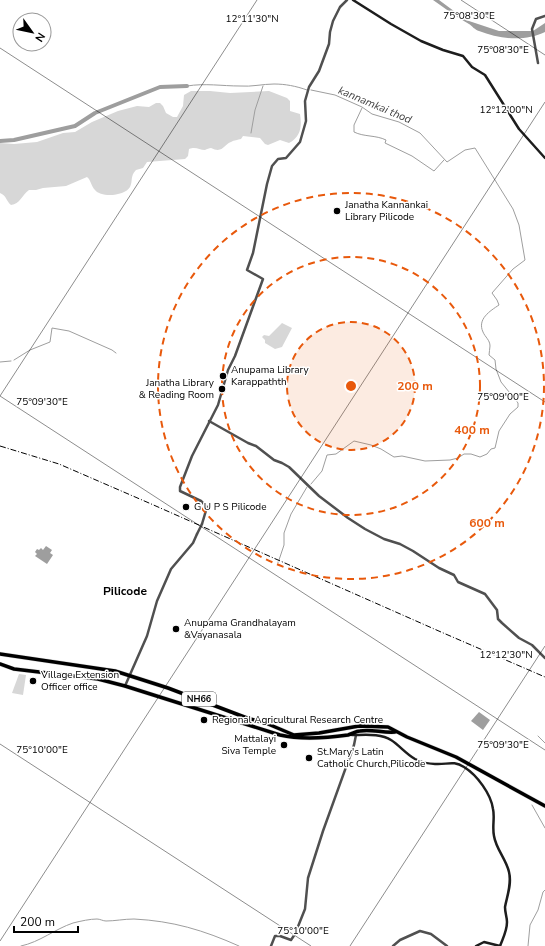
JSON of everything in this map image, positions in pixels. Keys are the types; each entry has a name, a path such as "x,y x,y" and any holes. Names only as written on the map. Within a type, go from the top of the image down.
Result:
{"highway":[{"name":"NH66","path":"0,654 94,667 129,676 168,688 247,718 268,724 294,735 319,733 359,726 388,727 396,732 456,757 545,806"},
{"name":"NH66","path":"0,664 14,669 98,679 291,738 350,734 360,731 386,733 396,732"}],"main road":[{"path":"353,0 390,24 421,41 443,50 462,55 472,67 485,75 519,129 545,158"},
{"name":"NH66","path":"350,734 378,736 390,739 413,758 422,762 436,764 450,762 457,764 472,773 484,788 491,800 494,810 493,835 496,845 509,870 510,878 505,910 507,924 500,946"},
{"path":"476,946 484,942 500,946"}],"street":[{"path":"125,686 148,636 157,601 171,569 193,543 202,524 207,507 206,505 179,490 192,456 218,405 228,370 235,356 263,279 248,270 271,170 278,159 286,158 300,142 306,121 305,101 329,44 333,21 340,7 348,0"},
{"path":"538,63 532,29 536,19 545,16"},
{"path":"209,421 256,446 274,460 289,467 319,496 365,529 413,551 454,576 458,582 485,594 498,611 498,619 519,638 532,645 545,658"},
{"path":"271,946 274,938 277,936 291,940 306,907 308,878 354,745 356,735"},
{"path":"393,946 400,940 420,931 431,934 447,946"}],"shaded area":[{"path":"433,0 439,0 466,20 499,31 533,31 545,23 545,32 521,38 487,34 476,30"},
{"path":"191,91 230,93 269,91 287,98 290,101 290,111 300,114 300,131 296,138 289,143 280,140 268,145 265,144 260,138 243,136 241,139 233,141 218,150 211,148 205,150 191,148 189,149 188,156 185,159 147,162 143,168 134,172 130,187 118,194 107,195 98,193 87,177 66,186 29,190 19,201 11,205 0,193 0,143 14,144 37,142 63,133 75,132 92,122 118,111 137,106 149,107 156,103 160,103 163,106 166,113 173,117 177,117 183,106 184,95"},
{"path":"282,323 292,328 282,347 275,349 265,343 265,340 262,337 264,335 269,336"},
{"path":"46,546 52,550 50,553 53,555 47,564 35,556 37,554 35,552 37,549 39,550 41,548 43,550"},
{"path":"19,674 26,675 23,695 12,693"},
{"path":"479,712 490,720 483,730 471,721"}],"waterway":[{"name":"kannamkai thod","path":"187,86 244,86 278,84 299,87 307,90"},
{"path":"0,141 14,140 75,126 95,113 160,87 187,86"},
{"path":"251,133 255,110 263,86"},
{"path":"311,90 335,95 362,107 372,114 399,122 420,133 447,162 465,150 475,148 513,209 519,225 525,260 513,269 492,293 499,305 485,316 482,323 483,332 490,344 489,355 495,360 496,369 501,382 518,403 518,407 510,414 499,431 495,448 491,449 487,454 480,457 471,454 464,454 458,458 450,460 425,461 402,456 394,457 381,449 354,441 336,454 327,455 322,471 311,484"},
{"path":"362,108 354,125 354,132 386,140 385,143 412,156 434,171 444,160"},
{"path":"14,360 30,350 50,342 52,328 69,331 116,353"},
{"path":"0,362 11,361"},
{"path":"279,560 284,545 284,533 291,514 307,487"},
{"path":"538,736 545,743"},
{"path":"532,805 545,828"},
{"path":"528,946 530,925 538,910 543,892 545,890"},
{"path":"21,946 35,942 73,923 97,919 106,921 134,919 175,924 213,935 239,946"}],"railway":[{"path":"0,446 59,464 545,677"}],"place":[{"name":"Janatha Kannankai Library Pilicode","path":"337,211"},
{"name":"Anupama Library Karappathth","path":"223,376"},
{"name":"Janatha Library & Reading Room","path":"222,389"},
{"name":"G U P S Pilicode","path":"186,507"},
{"name":"Anupama Grandhalayam &Vayanasala","path":"176,629"},
{"name":"Village Extension Officer office","path":"33,681"},
{"name":"Regional Agricultural Research Centre","path":"204,720"},
{"name":"Mattalayi Siva Temple","path":"284,745"},
{"name":"St.Mary's Latin Catholic Church,Pilicode","path":"309,758"}],"district":[{"name":"Pilicode","path":"125,591"}]}
